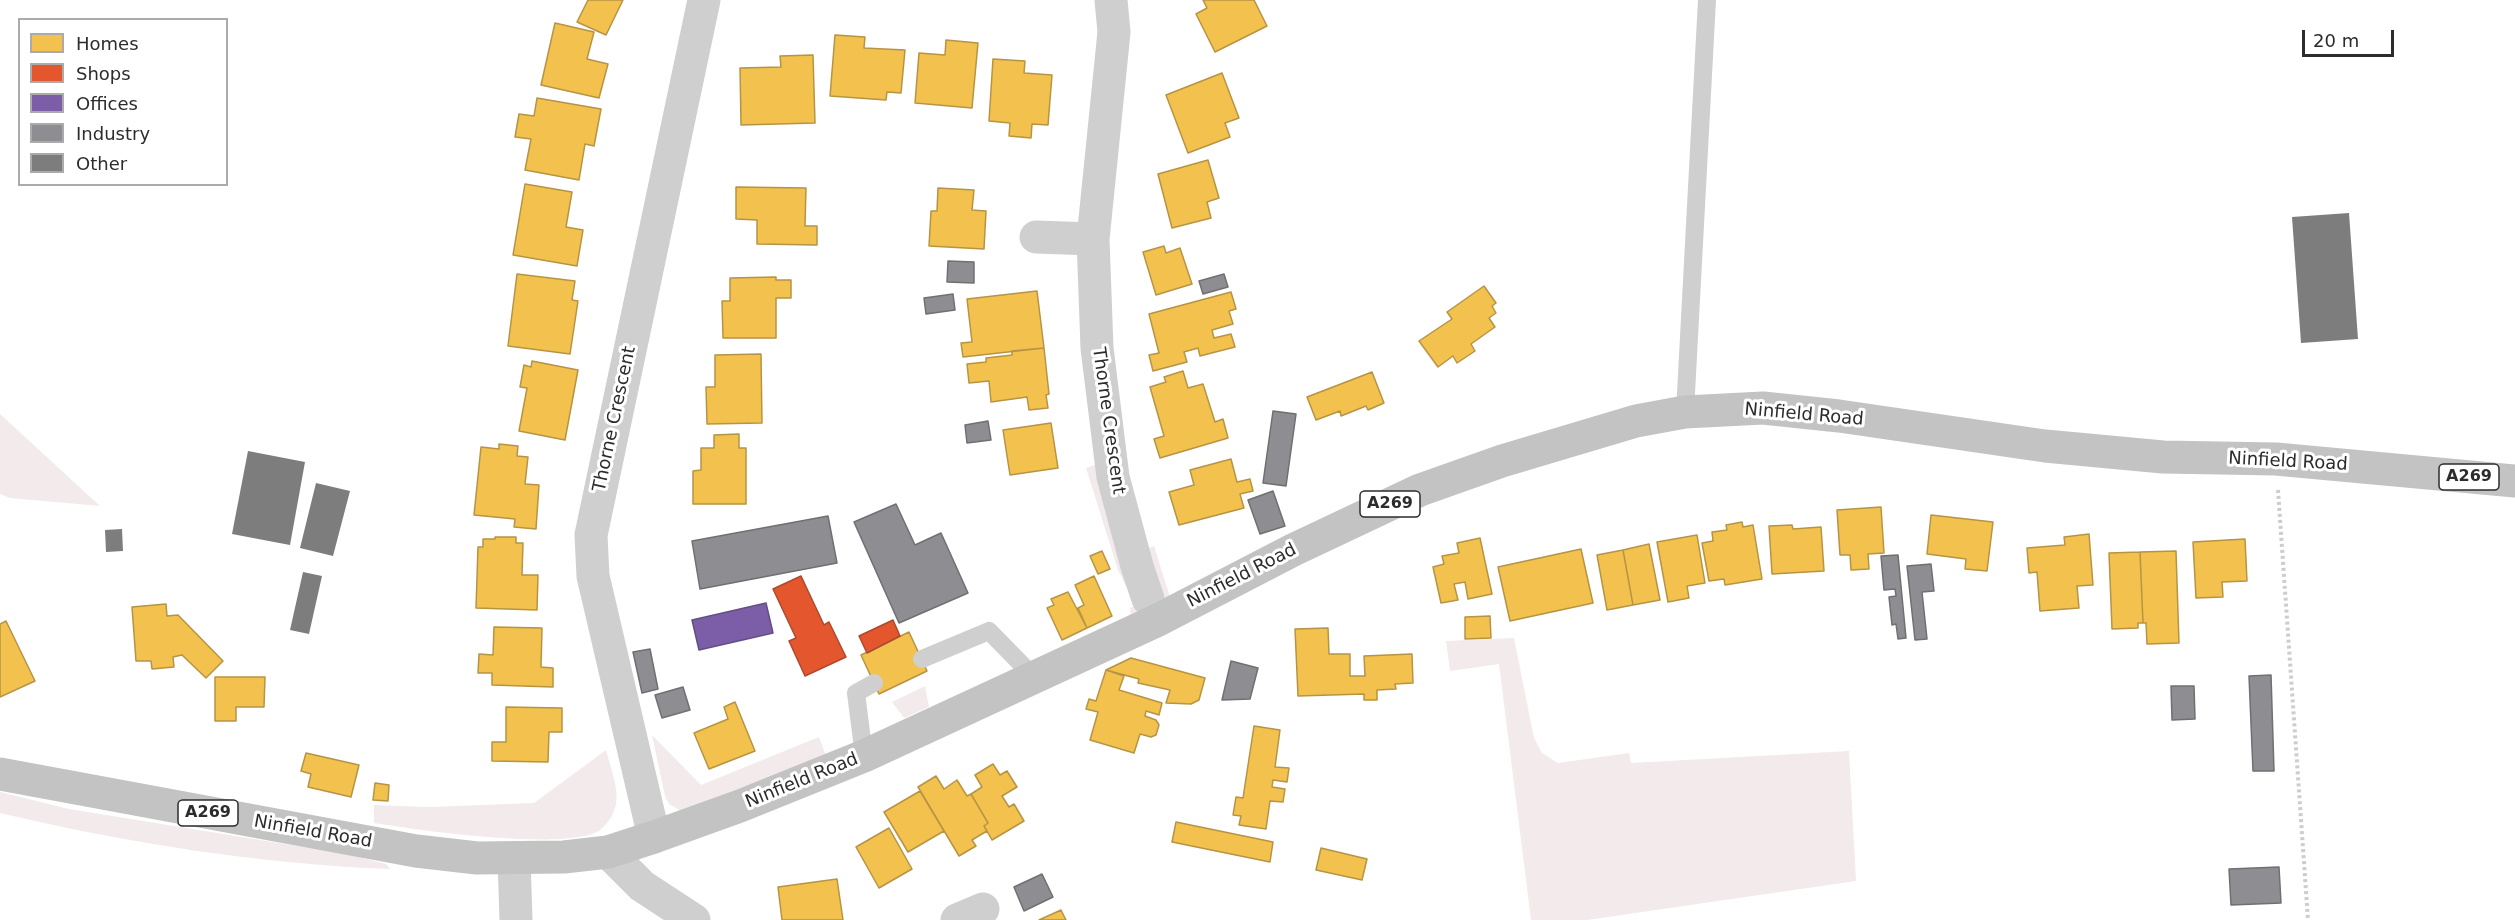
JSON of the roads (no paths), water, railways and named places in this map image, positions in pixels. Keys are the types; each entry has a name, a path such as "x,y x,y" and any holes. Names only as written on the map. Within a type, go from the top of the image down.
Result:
{"main road":[{"name":"Ninfield Road","path":"0,774 416,851 477,858 564,857 608,852 740,806 864,756 1156,621 1293,550 1420,490 1636,421 1685,412 1763,408 1839,416 2045,446 2163,457 2276,459 2515,481"}],"street":[{"name":"Thorne Crescent","path":"654,837 593,576 591,535 704,0"},
{"name":"Thorne Crescent","path":"1111,0 1114,32 1093,239 1096,348 1113,477 1148,599"},
{"path":"1036,237 1093,239"},
{"path":"608,852 642,886 694,920"},
{"path":"514,858 516,920"}],"lane":[{"path":"1685,412 1707,0"},
{"path":"922,659 989,631 1035,678"},
{"path":"864,756 856,693 874,683"}]}
